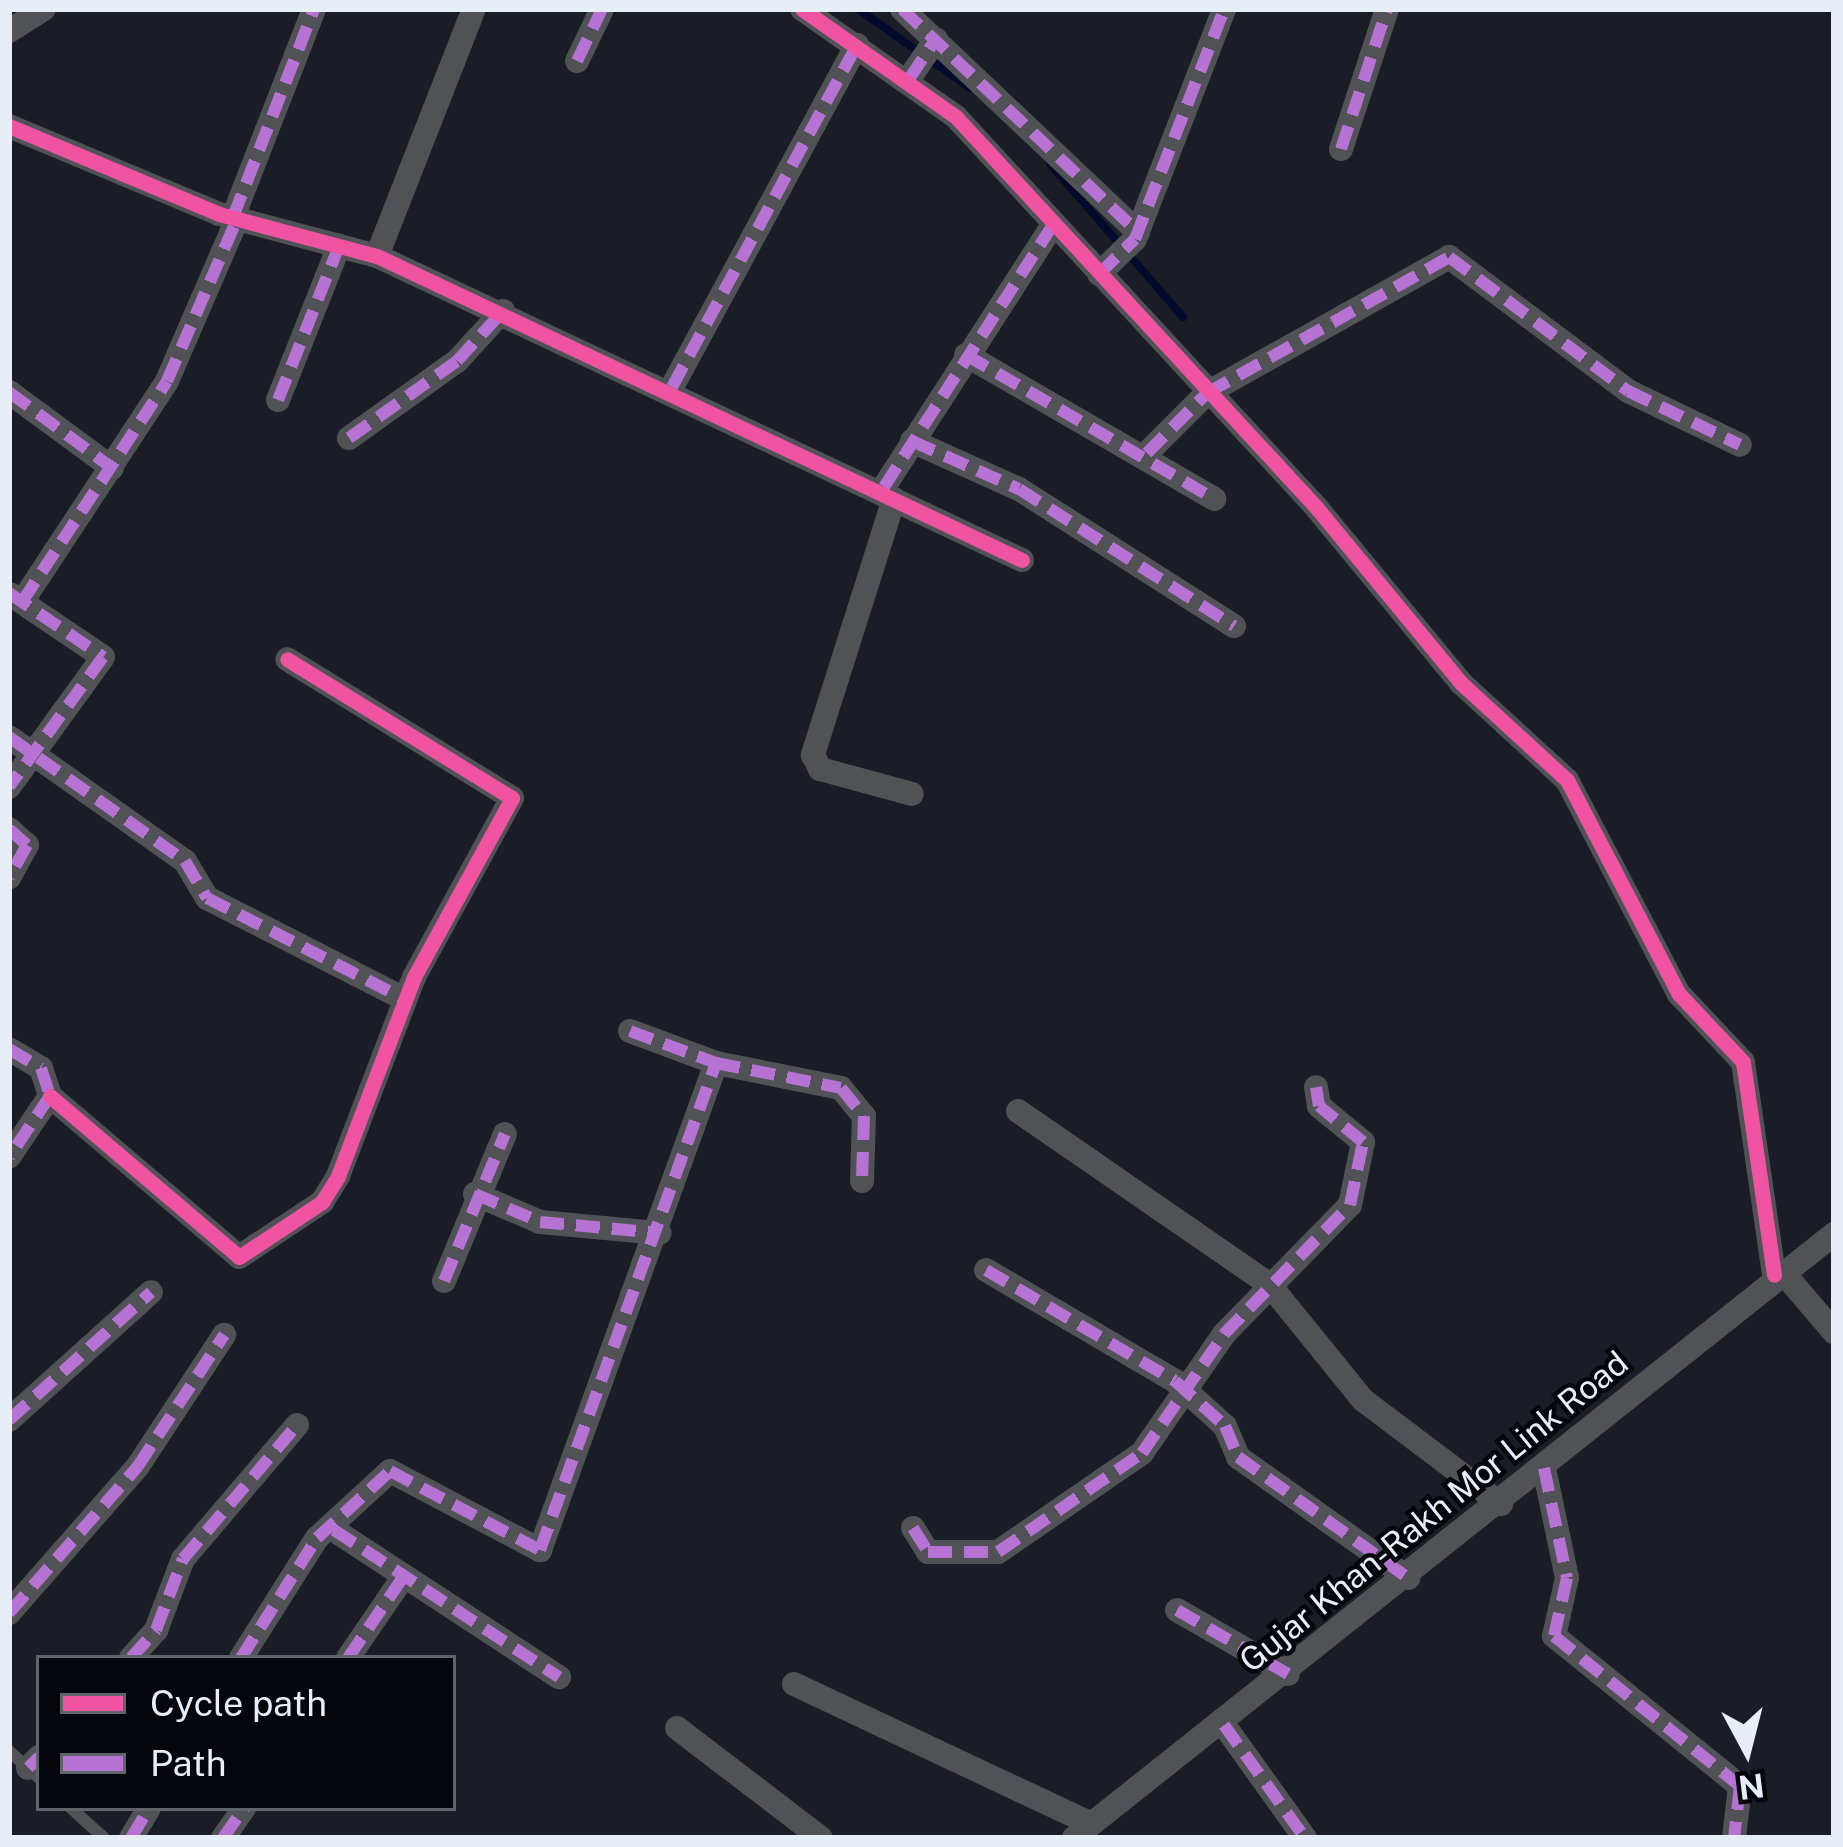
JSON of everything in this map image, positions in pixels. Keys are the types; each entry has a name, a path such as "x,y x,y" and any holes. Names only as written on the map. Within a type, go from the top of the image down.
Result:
{"street":[{"path":"9,31 44,9"},
{"path":"9,787 103,657 15,598 112,468 167,381 314,9"},
{"path":"377,256 474,9"},
{"path":"577,62 602,9"},
{"path":"802,9 913,74 1053,224 1106,267 1461,683 1567,779 1679,994 1744,1061 1778,1272 1834,1333"},
{"path":"902,9 1137,236"},
{"path":"1106,267 1137,236 1224,9"},
{"path":"1341,148 1388,9"},
{"path":"913,74 933,42"},
{"path":"672,387 857,45"},
{"path":"9,126 235,218 377,256 672,387 1022,560"},
{"path":"912,794 820,769 813,755 889,493 912,441 1053,224"},
{"path":"278,400 339,246"},
{"path":"1147,453 1213,389 1449,257 1628,391 1739,445"},
{"path":"349,438 458,361 503,311"},
{"path":"966,355 1147,453 1214,499"},
{"path":"9,392 112,468"},
{"path":"912,441 1019,489 1234,626"},
{"path":"9,1049 41,1069 50,1096 239,1257 327,1194 404,1000 512,798 286,658"},
{"path":"9,736 185,860 207,898 404,1000"},
{"path":"9,829 27,845 9,877"},
{"path":"629,1031 716,1063 855,1098 862,1181"},
{"path":"244,1655 317,1538 334,1530 390,1471 540,1550 659,1233 716,1063"},
{"path":"913,1528 928,1552 958,1558 1023,1541 1065,1499 1134,1461 1185,1390 1350,1205 1364,1168 1363,1142 1318,1106 1316,1087"},
{"path":"9,1157 50,1096"},
{"path":"1018,1111 1272,1293 1364,1400 1501,1504"},
{"path":"444,1280 475,1194 505,1133"},
{"path":"475,1194 540,1222 659,1233"},
{"name":"Gujar Khan-Rakh Mor Link Road","path":"1080,1830 1224,1725 1501,1504 1778,1272 1834,1234"},
{"path":"986,1270 1185,1390 1225,1426 1238,1457 1408,1578"},
{"path":"9,1420 151,1292"},
{"path":"9,1613 138,1466 224,1336"},
{"path":"134,1655 157,1630 183,1559 297,1425"},
{"path":"1544,1468 1567,1578 1554,1636 1740,1786 1734,1838"},
{"path":"334,1530 559,1677"},
{"path":"350,1655 404,1576"},
{"path":"1178,1610 1288,1674"},
{"path":"794,1684 1080,1830"},
{"path":"1224,1725 1302,1837"},
{"path":"677,1728 821,1838"},
{"path":"131,1838 147,1811"},
{"path":"223,1838 242,1811"}],"lane":[{"path":"74,1811 104,1838"}],"waterway":[{"path":"858,9 970,88"},
{"path":"1050,164 1183,317"}],"marked path":[{"path":"233,217 314,9"},
{"path":"577,61 602,9"},
{"path":"902,9 1138,232"},
{"path":"1099,274 1135,239 1224,9"},
{"path":"1341,149 1387,9"},
{"path":"909,79 936,39"},
{"path":"672,387 857,45"},
{"path":"22,602 167,381 237,219"},
{"path":"884,487 1053,225"},
{"path":"278,400 339,246"},
{"path":"1147,453 1207,393 1449,257 1628,391 1740,445"},
{"path":"349,438 457,361 503,311"},
{"path":"966,355 1214,499"},
{"path":"9,392 112,468"},
{"path":"912,441 1019,489 1234,626"},
{"path":"9,593 103,657 9,787"},
{"path":"9,737 185,861 207,898 404,999"},
{"path":"9,829 27,845 9,877"},
{"path":"630,1031 716,1063 841,1088 864,1116 862,1181"},
{"path":"9,1049 41,1068 50,1096 9,1157"},
{"path":"243,1655 317,1538 390,1471 540,1550 716,1063"},
{"path":"913,1528 928,1552 998,1552 1142,1453 1224,1334 1350,1205 1363,1142 1319,1106 1316,1087"},
{"path":"444,1281 505,1134"},
{"path":"475,1194 540,1222 659,1233"},
{"path":"986,1270 1175,1381 1225,1426 1238,1457 1408,1578"},
{"path":"9,1420 151,1292"},
{"path":"9,1613 138,1466 224,1335"},
{"path":"134,1655 156,1630 183,1559 297,1425"},
{"path":"1544,1468 1567,1578 1554,1636 1740,1786 1734,1838"},
{"path":"334,1530 559,1677"},
{"path":"350,1655 404,1576"},
{"path":"1177,1610 1288,1674"},
{"path":"1224,1725 1305,1838"},
{"path":"28,1768 36,1760"},
{"path":"131,1838 147,1811"},
{"path":"223,1838 242,1811"}],"cycle path":[{"path":"802,9 956,117 1316,507 1461,683 1567,780 1679,994 1743,1062 1774,1275"},
{"path":"9,126 219,214 377,256 1022,560"},
{"path":"50,1096 239,1257 322,1202 338,1176 414,977 512,798 287,659"}]}
